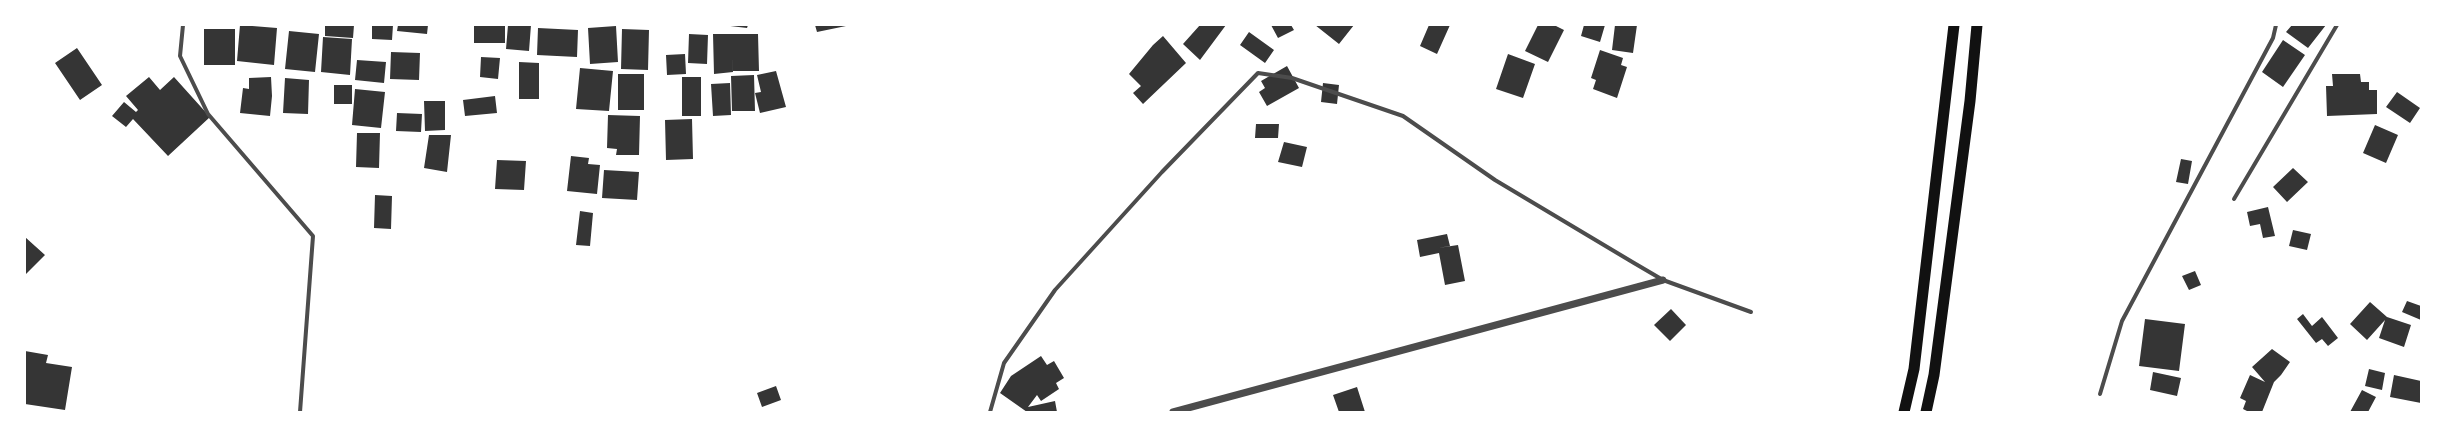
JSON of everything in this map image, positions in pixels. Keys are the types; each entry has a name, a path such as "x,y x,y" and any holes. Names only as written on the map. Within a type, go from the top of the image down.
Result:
{"highway":[{"path":"1904,412 1914,368 1954,25"},
{"path":"1926,412 1937,351 1970,101 1977,25"}],"street":[{"path":"183,25 180,56 208,114 313,236 300,412"},
{"path":"2100,394 2122,321 2273,38 2276,25"},
{"path":"2234,199 2337,25"},
{"path":"990,412 1004,362 1055,290 1162,172 1258,73 1292,78 1403,116 1495,180 1663,280 1751,312"},
{"path":"1173,412 1663,280"}],"building":[{"path":"240,25 277,28 274,65 237,61"},
{"path":"325,25 354,25 353,38 325,36"},
{"path":"372,25 393,25 392,40 372,39"},
{"path":"398,25 428,25 427,34 397,31"},
{"path":"474,25 505,25 505,43 474,43"},
{"path":"508,25 531,25 529,51 506,49"},
{"path":"722,25 748,25 747,28"},
{"path":"815,25 845,25 846,26 817,32"},
{"path":"1200,25 1226,25 1200,60 1183,44"},
{"path":"1271,25 1291,25 1294,30 1278,38"},
{"path":"1315,25 1354,25 1339,44"},
{"path":"1429,25 1450,25 1437,54 1420,46"},
{"path":"1538,25 1554,25 1564,30 1548,62 1525,51"},
{"path":"1584,25 1605,25 1600,42 1581,36"},
{"path":"1615,25 1637,25 1633,53 1612,50"},
{"path":"2292,25 2326,25 2308,48 2286,32"},
{"path":"616,26 618,62 590,64 588,28"},
{"path":"538,28 578,30 577,57 537,55"},
{"path":"204,29 235,29 235,65 204,65"},
{"path":"622,29 649,30 648,70 621,69"},
{"path":"289,31 319,34 315,72 285,69"},
{"path":"1249,32 1274,50 1265,63 1240,45"},
{"path":"689,34 708,35 707,64 688,63"},
{"path":"713,34 758,34 759,71 733,71 732,45 733,72 714,74"},
{"path":"1163,36 1186,63 1143,104 1133,93 1141,86 1129,74 1153,45"},
{"path":"323,37 352,39 350,75 321,72"},
{"path":"2283,40 2305,55 2283,87 2262,72"},
{"path":"77,48 102,85 80,100 55,63"},
{"path":"1600,50 1623,58 1621,65 1627,67 1617,98 1593,89 1596,80 1591,78"},
{"path":"391,52 420,53 419,80 390,79"},
{"path":"685,54 686,74 667,75 666,55"},
{"path":"1508,54 1535,64 1523,98 1496,89"},
{"path":"481,57 500,58 498,79 480,77"},
{"path":"357,60 386,62 384,83 355,80"},
{"path":"519,62 539,63 539,99 519,99"},
{"path":"1287,66 1299,88 1267,106 1259,92 1265,88 1261,81"},
{"path":"580,68 613,71 609,111 576,109"},
{"path":"776,71 786,107 760,113 755,93 761,92 757,75"},
{"path":"618,74 644,74 644,110 618,110"},
{"path":"2332,74 2360,74 2361,82 2369,82 2369,90 2377,90 2377,114 2327,116 2326,86 2333,86"},
{"path":"754,75 755,111 732,111 731,76"},
{"path":"149,77 160,90 174,77 210,117 168,156 133,119 126,127 112,116 124,102 136,112 138,110 126,96"},
{"path":"271,77 272,96 270,116 240,113 243,88 249,89 249,78"},
{"path":"682,77 701,77 701,116 682,116"},
{"path":"285,78 309,80 308,114 283,113"},
{"path":"730,83 731,115 713,116 711,84"},
{"path":"1323,83 1339,85 1337,104 1321,102"},
{"path":"334,85 352,85 352,104 334,104"},
{"path":"355,89 385,92 381,128 352,125"},
{"path":"2397,92 2420,108 2410,123 2386,107"},
{"path":"495,96 497,113 465,116 463,100"},
{"path":"424,101 445,101 445,130 425,131"},
{"path":"397,113 422,114 421,132 396,131"},
{"path":"608,115 640,116 639,155 616,155 617,149 607,148"},
{"path":"692,119 693,159 666,160 665,120"},
{"path":"1256,124 1279,124 1278,138 1255,138"},
{"path":"2375,125 2398,135 2386,163 2363,153"},
{"path":"357,133 380,133 379,168 356,167"},
{"path":"429,135 451,135 447,172 424,168"},
{"path":"1284,142 1307,147 1302,167 1278,162"},
{"path":"571,156 589,158 588,164 600,165 597,194 567,191"},
{"path":"2181,159 2192,161 2188,184 2176,182"},
{"path":"497,160 526,161 524,190 495,189"},
{"path":"2293,168 2308,182 2287,202 2273,187"},
{"path":"604,170 639,172 637,200 602,198"},
{"path":"375,195 392,196 391,229 374,228"},
{"path":"2268,207 2275,236 2263,238 2260,224 2250,226 2247,212"},
{"path":"580,211 593,213 590,246 576,245"},
{"path":"2293,230 2311,234 2307,250 2289,246"},
{"path":"1447,234 1450,246 1438,248 1458,245 1465,281 1445,285 1439,253 1420,257 1417,240"},
{"path":"25,237 45,255 25,275"},
{"path":"2195,271 2201,285 2189,290 2182,276"},
{"path":"2407,301 2421,306 2421,320 2402,312"},
{"path":"2370,302 2387,317 2411,325 2404,347 2379,338 2385,320 2367,340 2350,324"},
{"path":"1671,309 1686,325 1670,341 1654,325"},
{"path":"2303,314 2312,326 2322,317 2338,338 2328,346 2322,339 2316,343 2297,319"},
{"path":"2145,319 2185,324 2179,371 2139,366"},
{"path":"2272,349 2290,362 2274,382 2262,412 2249,412 2243,409 2246,401 2240,398 2250,375 2265,382 2252,367"},
{"path":"25,351 48,355 46,363 72,367 65,410 25,404"},
{"path":"1041,356 1047,365 1054,361 1064,378 1056,383 1059,389 1041,401 1037,395 1028,407 1055,401 1057,412 1027,412 1000,393 1011,376"},
{"path":"2369,369 2385,373 2382,390 2365,386"},
{"path":"2153,372 2181,378 2177,396 2150,390"},
{"path":"2394,375 2421,381 2421,403 2390,397"},
{"path":"776,386 781,400 762,407 757,393"},
{"path":"1357,387 1365,412 1339,412 1333,395"},
{"path":"2362,390 2376,397 2368,412 2350,412"}]}
